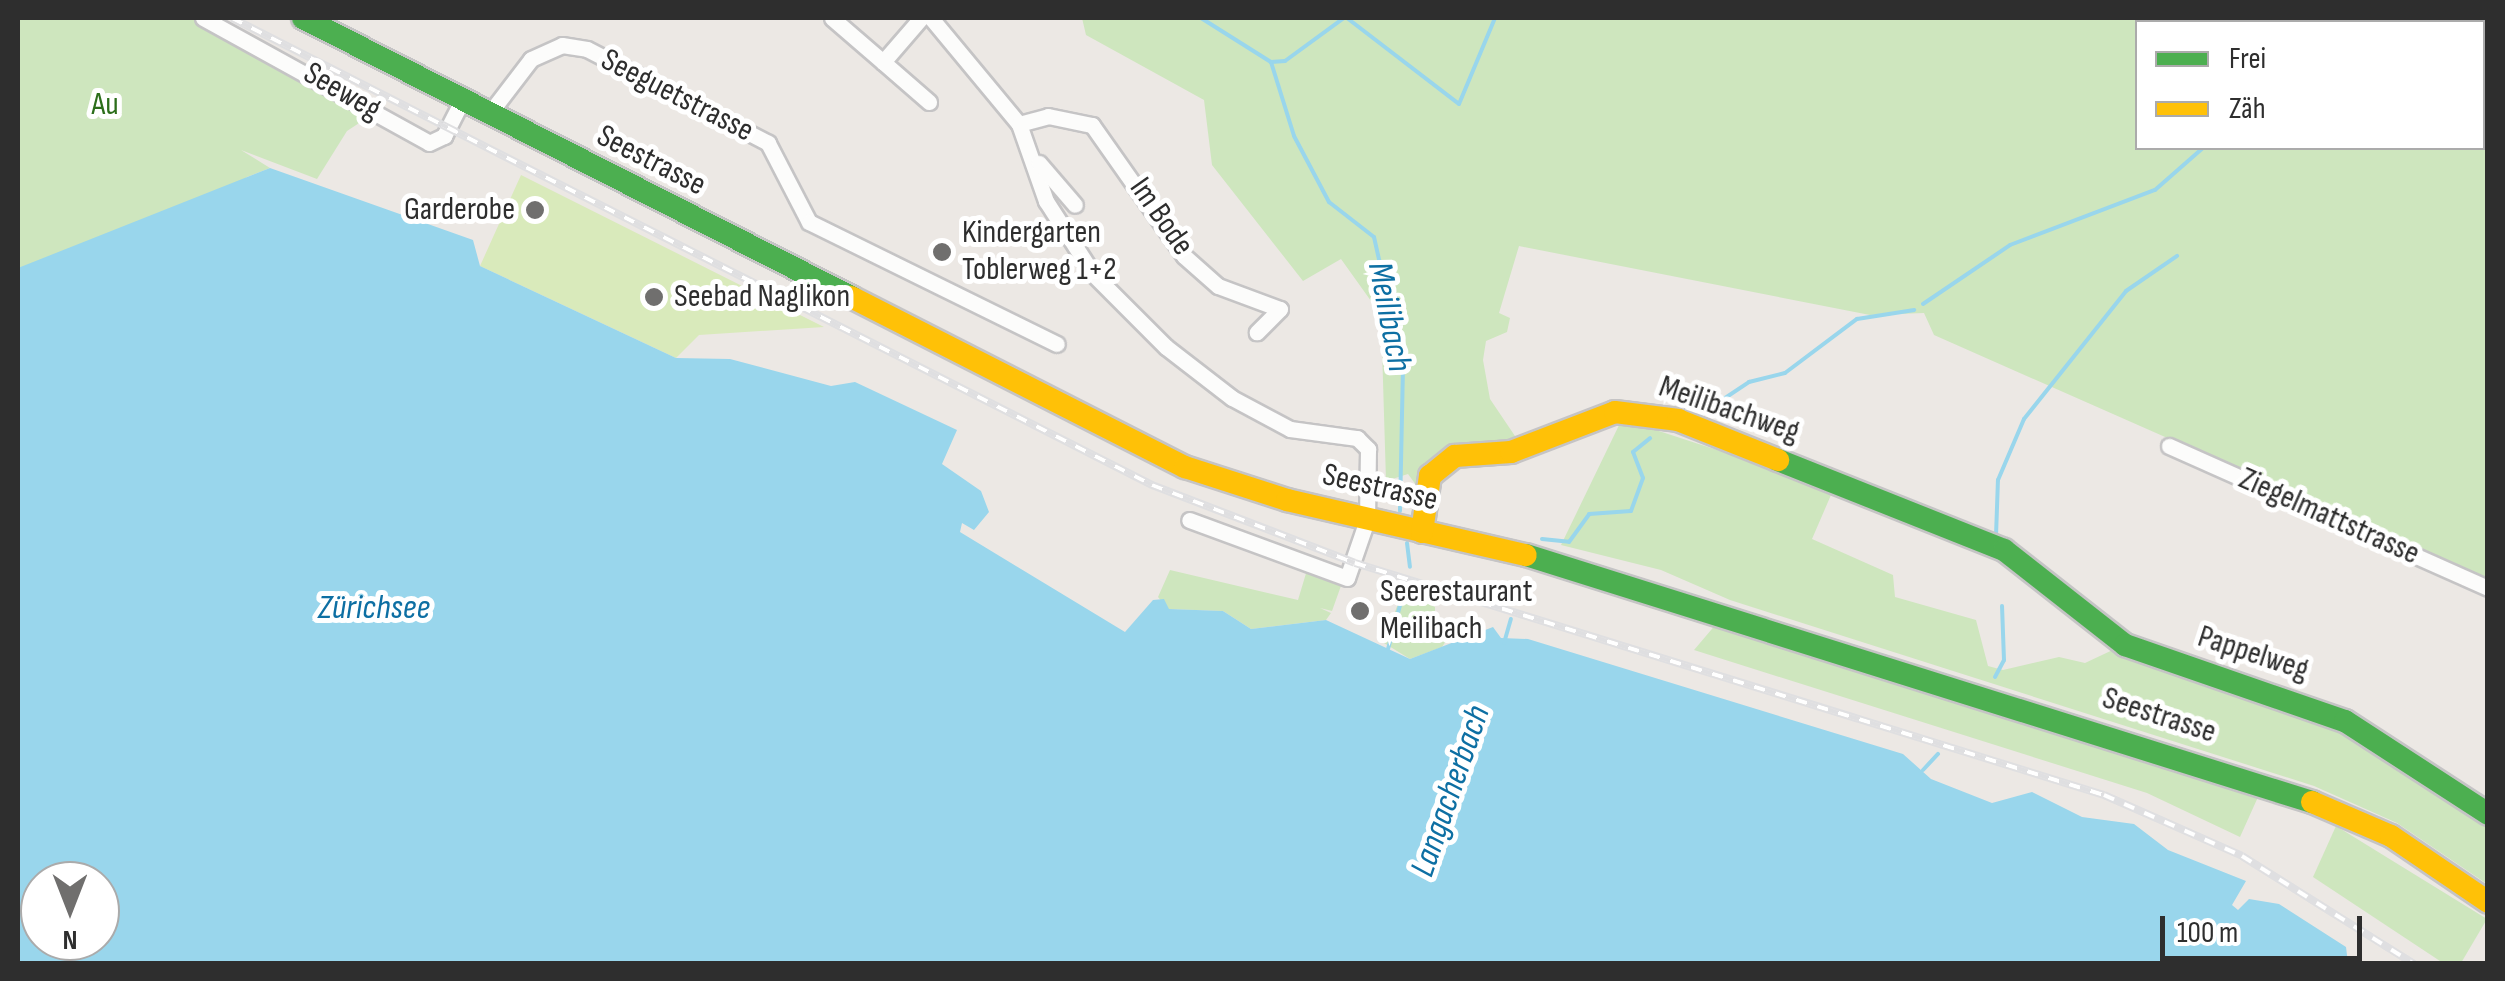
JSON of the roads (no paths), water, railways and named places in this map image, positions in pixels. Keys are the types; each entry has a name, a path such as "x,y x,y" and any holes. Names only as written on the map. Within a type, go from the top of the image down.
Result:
{"main road":[{"name":"Seestrasse","path":"303,18 1161,456 1240,487 1650,588 2302,796 2392,836 2488,902"},
{"name":"Meilibachweg","path":"1422,532 1430,476 1455,456 1511,452 1588,418 1631,411 1678,420 2004,550"},
{"name":"Pappelweg","path":"2004,550 2125,644 2345,721 2488,814"}],"street":[{"name":"Seeweg","path":"202,18 429,143 444,136 462,101"},
{"path":"832,18 929,102"},
{"path":"883,62 922,18"},
{"path":"930,18 1019,124 1044,172 1075,205"},
{"name":"Seeguetstrasse","path":"488,114 531,59 562,46 587,49 768,143 809,222 1058,344"},
{"name":"Im Bode","path":"1019,124 1048,116 1092,125 1184,256 1218,286 1280,309 1257,332"},
{"path":"1019,124 1068,238 1166,347 1232,398 1290,429 1358,438 1368,449 1368,520 1352,574 1340,578 1189,520"},
{"name":"Ziegelmattstrasse","path":"2169,446 2488,588"}],"water":[{"name":"Zürichsee","path":"270,168 473,240 480,266 676,358 730,359 831,386 855,382 957,430 942,464 981,491 989,512 974,530 962,523 960,532 1125,632 1153,600 1164,599 1169,609 1223,611 1251,629 1326,620 1410,659 1493,627 1501,638 1528,639 1903,754 1931,779 1992,803 2032,792 2082,817 2134,824 2168,850 2246,881 2232,905 2238,910 2249,899 2279,904 2346,947 2348,963 18,963 18,268"}],"waterway":[{"name":"Meilibach","path":"1201,18 1271,62 1294,136 1329,202 1374,237 1403,367 1400,511"},
{"path":"1271,62 1285,61 1344,18"},
{"path":"1347,18 1459,104 1495,18"},
{"name":"Langacherbach","path":"1923,304 2010,245 2155,190 2201,150"},
{"path":"1996,536 1998,480 2024,419 2126,291 2177,256"},
{"name":"Langacherbach","path":"1701,414 1749,382 1785,373 1857,319 1914,310"},
{"name":"Langacherbach","path":"1542,539 1569,542 1589,514 1631,511 1643,478 1633,452 1650,438"},
{"name":"Meilibach","path":"1407,543 1410,567"},
{"name":"Meilibach","path":"1388,649 1404,591"},
{"path":"1995,677 2004,660 2002,606"},
{"name":"Langacherbach","path":"1504,643 1511,619"},
{"path":"1923,770 1938,754"}],"railway":[{"path":"232,18 1152,485 1355,563 2104,795 2242,856 2414,964"}],"place":[{"name":"Garderobe","path":"535,210"},
{"name":"Kindergarten Toblerweg 1+2","path":"942,252"},
{"name":"Seebad Naglikon","path":"654,297"},
{"name":"Seerestaurant Meilibach","path":"1360,611"}],"park label":[{"name":"Au","path":"105,105"}]}
